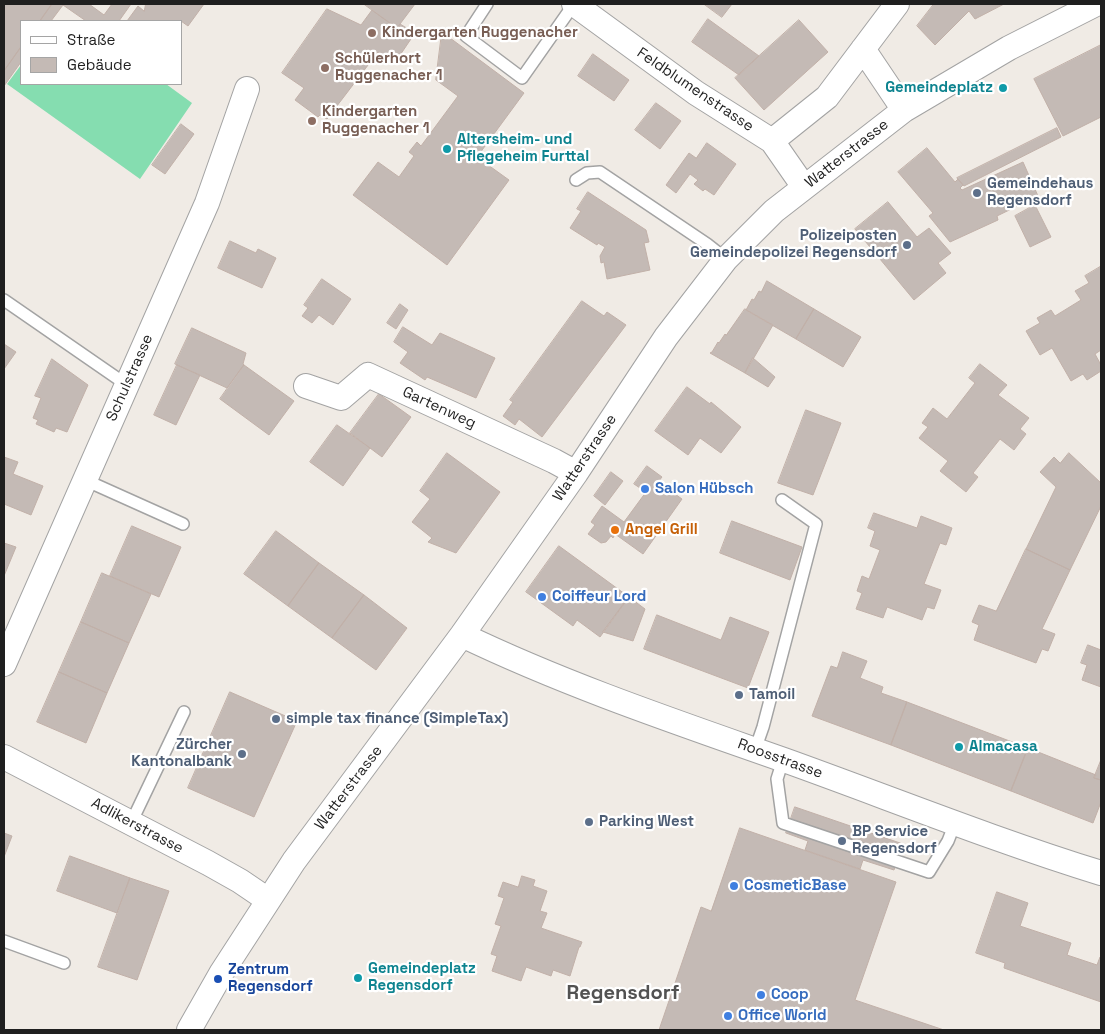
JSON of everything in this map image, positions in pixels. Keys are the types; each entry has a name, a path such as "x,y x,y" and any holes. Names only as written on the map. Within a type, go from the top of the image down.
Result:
{"street":[{"name":"Feldblumenstrasse","path":"574,4 696,94 772,141 804,187"},
{"path":"772,141 826,97 897,4"},
{"name":"Watterstrasse","path":"189,1030 222,972 294,861 462,636 576,472 666,337 726,259 774,211 904,110 1010,48 1096,4"},
{"path":"863,50 904,110"},
{"name":"Schulstrasse","path":"4,664 207,203 247,89"},
{"name":"Gartenweg","path":"306,386 341,398 368,375 576,472"},
{"name":"Roosstrasse","path":"462,636 516,660 676,722 1031,852 1101,873"},
{"name":"Adlikerstrasse","path":"4,757 240,881 268,900"}],"lane":[{"path":"487,4 466,36 522,78 574,4"},
{"path":"576,180 587,173 600,172 707,244 726,259"},
{"path":"4,300 127,385"},
{"path":"85,480 183,524"},
{"path":"755,750 763,727 816,524 782,500"},
{"path":"131,823 184,712"},
{"path":"783,760 777,779 783,823 929,872 948,841 955,823"},
{"path":"4,941 64,963"}],"green space":[{"path":"20,66 20,85 167,85 192,103 140,179 7,84"}],"building":[{"path":"4,4 52,4 41,20 20,20 20,48 4,71"},
{"path":"52,4 89,4 104,15 112,4 131,4 120,20 85,20 63,5 52,20 41,20"},
{"path":"146,4 204,4 188,26 182,20 128,20 138,6 144,11"},
{"path":"364,4 415,4 397,28"},
{"path":"704,4 732,4 722,17"},
{"path":"934,4 1004,4 975,19 969,11 935,45 917,26"},
{"name":"Schülerhort Ruggenacher 1","path":"327,9 361,25 372,10 397,28 400,24 415,33 394,64 378,52 327,119 320,115 318,117 295,100 304,88 282,73"},
{"path":"708,19 759,56 739,75 692,42"},
{"path":"799,20 828,52 764,110 735,78"},
{"name":"Altersheim- und Pflegeheim Furttal","path":"442,32 524,93 477,157 509,180 447,265 353,195 378,162 399,177 414,156 409,152 417,142 421,146 458,96 436,80"},
{"name":"Gemeindehaus Regensdorf","path":"1101,45 1101,117 1063,136 1034,79"},
{"path":"20,48 20,63 4,86 4,71"},
{"path":"593,54 629,80 614,101 578,76"},
{"path":"656,103 681,121 660,149 635,130"},
{"path":"181,124 194,134 165,174 152,165"},
{"path":"1057,128 1061,137 964,186 957,178"},
{"path":"707,143 736,164 714,195 705,189 703,191 694,184 698,180 690,174 676,193 666,185 689,153 696,158"},
{"name":"Gemeindehaus Regensdorf","path":"927,148 955,182 958,179 963,185 960,188 962,190 1023,162 1038,196 997,216 998,220 950,242 929,216 933,213 898,172"},
{"path":"588,192 646,230 649,242 644,243 650,270 607,279 604,262 601,263 600,256 605,247 598,243 597,245 570,228 581,211 577,209"},
{"name":"Polizeiposten Gemeindepolizei Regensdorf","path":"888,202 917,237 929,228 951,253 938,263 946,273 914,300 855,229"},
{"path":"1035,205 1051,237 1030,247 1015,216"},
{"path":"230,241 256,253 258,249 276,258 262,288 218,268"},
{"path":"1100,267 1101,350 1095,354 1101,365 1101,371 1087,380 1083,374 1071,381 1052,348 1040,355 1026,331 1040,323 1037,318 1051,310 1055,316 1081,300 1075,291 1089,283 1085,276"},
{"path":"322,279 351,299 333,325 319,315 312,323 302,316 308,308 304,305"},
{"path":"767,281 814,309 796,339 746,310 752,299 754,300 759,291 761,292"},
{"path":"582,301 604,316 607,312 626,325 542,437 519,419 515,425 503,416 513,402 510,400"},
{"path":"400,304 408,310 396,329 387,323"},
{"path":"745,309 773,325 745,373 710,353"},
{"path":"814,309 861,337 843,367 796,339"},
{"path":"403,327 432,345 440,333 495,358 476,398 427,377 425,380 400,363 408,352 394,342"},
{"path":"192,328 246,353 244,365 227,388 175,364"},
{"path":"4,344 16,352 4,369"},
{"path":"753,358 775,377 768,387 745,373"},
{"path":"52,359 88,385 67,432 56,428 54,432 36,424 38,420 33,418 41,398 35,396"},
{"path":"980,364 1007,385 998,395 1029,418 1020,429 1026,434 1014,450 1000,439 973,473 978,477 966,492 940,471 948,461 919,438 928,427 922,423 933,408 947,419 975,383 969,378"},
{"path":"177,365 200,375 176,425 154,415"},
{"path":"244,365 294,401 269,435 220,399"},
{"path":"687,387 710,404 711,402 741,427 721,453 700,438 688,455 655,431"},
{"path":"379,394 411,417 382,457 350,433"},
{"path":"806,410 841,423 813,495 778,483"},
{"path":"337,425 370,448 343,486 310,462"},
{"path":"447,453 500,492 456,553 428,542 432,538 412,522 430,499 420,491"},
{"path":"1069,453 1101,483 1101,506 1070,570 1026,549 1056,487 1040,472 1054,457 1060,463"},
{"path":"4,457 18,462 13,474 43,486 31,515 4,504"},
{"path":"647,466 662,477 658,482 682,499 643,554 615,534 613,538 611,536 606,542 601,543 588,534 595,525 591,522 602,506 624,522 646,492 634,484"},
{"path":"611,472 623,481 605,505 594,496"},
{"path":"874,513 917,528 921,516 952,528 946,545 940,543 924,584 941,590 934,609 927,607 922,620 887,607 883,618 856,609 862,593 857,591 862,576 869,579 880,550 870,546 875,531 868,528"},
{"path":"732,521 802,547 790,580 720,553"},
{"path":"132,526 181,547 159,597 110,576"},
{"path":"276,531 319,563 288,606 244,574"},
{"path":"4,543 16,547 4,576"},
{"path":"559,546 629,597 600,637 577,620 573,626 526,592"},
{"path":"1026,549 1070,570 1042,629 1055,634 1048,651 1042,649 1036,663 974,640 979,625 972,622 979,605 996,611"},
{"path":"319,563 364,595 332,638 288,606"},
{"path":"102,573 151,594 129,643 81,622"},
{"path":"364,595 407,628 376,670 332,638"},
{"path":"629,597 645,609 633,641 603,632"},
{"path":"657,615 721,640 730,617 769,632 748,688 644,649"},
{"path":"81,622 129,643 107,693 59,672"},
{"path":"1088,645 1101,650 1101,687 1082,680 1087,665 1081,663"},
{"path":"843,652 867,661 860,678 883,687 881,693 907,702 891,745 812,716 831,666 837,668"},
{"path":"59,672 107,693 86,743 37,722"},
{"name":"Zürcher Kantonalbank","path":"230,692 297,721 254,817 188,788"},
{"name":"Almacasa","path":"907,702 1028,748 1011,791 891,745"},
{"path":"1028,748 1096,775 1094,778 1101,780 1101,802 1093,823 1011,791"},
{"path":"1101,760 1101,780 1094,778"},
{"path":"795,807 903,844 894,870 863,860 860,869 805,850 808,841 786,833"},
{"path":"740,828 896,882 855,1000 944,1030 659,1030 701,907 711,911"},
{"path":"4,833 12,836 4,857"},
{"path":"70,856 130,878 117,913 57,891"},
{"path":"522,876 535,880 533,886 547,891 540,911 547,913 541,928 582,942 570,976 553,970 551,976 526,967 521,981 492,971 497,956 491,954 501,926 495,924 504,898 498,896 503,882 518,887"},
{"path":"130,878 169,891 137,980 98,967"},
{"path":"997,892 1028,903 1020,926 1071,943 1067,955 1097,965 1101,957 1101,1002 1004,968 1005,963 976,953"}],"place":[{"name":"Kindergarten Ruggenacher","path":"372,33"},
{"name":"Schülerhort Ruggenacher 1","path":"325,68"},
{"name":"Gemeindeplatz","path":"1003,88"},
{"name":"Kindergarten Ruggenacher 1","path":"312,121"},
{"name":"Altersheim- und Pflegeheim Furttal","path":"447,149"},
{"name":"Gemeindehaus Regensdorf","path":"977,193"},
{"name":"Polizeiposten Gemeindepolizei Regensdorf","path":"907,245"},
{"name":"Salon Hübsch","path":"645,489"},
{"name":"Angel Grill","path":"615,530"},
{"name":"Coiffeur Lord","path":"542,597"},
{"name":"Tamoil","path":"739,695"},
{"name":"simple tax finance (SimpleTax)","path":"276,719"},
{"name":"Almacasa","path":"959,747"},
{"name":"Zürcher Kantonalbank","path":"242,754"},
{"name":"Parking West","path":"589,822"},
{"name":"BP Service Regensdorf","path":"842,841"},
{"name":"CosmeticBase","path":"734,886"},
{"name":"Gemeindeplatz Regensdorf","path":"358,978"},
{"name":"Zentrum Regensdorf","path":"218,979"},
{"name":"Coop","path":"761,995"},
{"name":"Office World","path":"728,1016"}],"district":[{"name":"Regensdorf","path":"623,994"}]}
